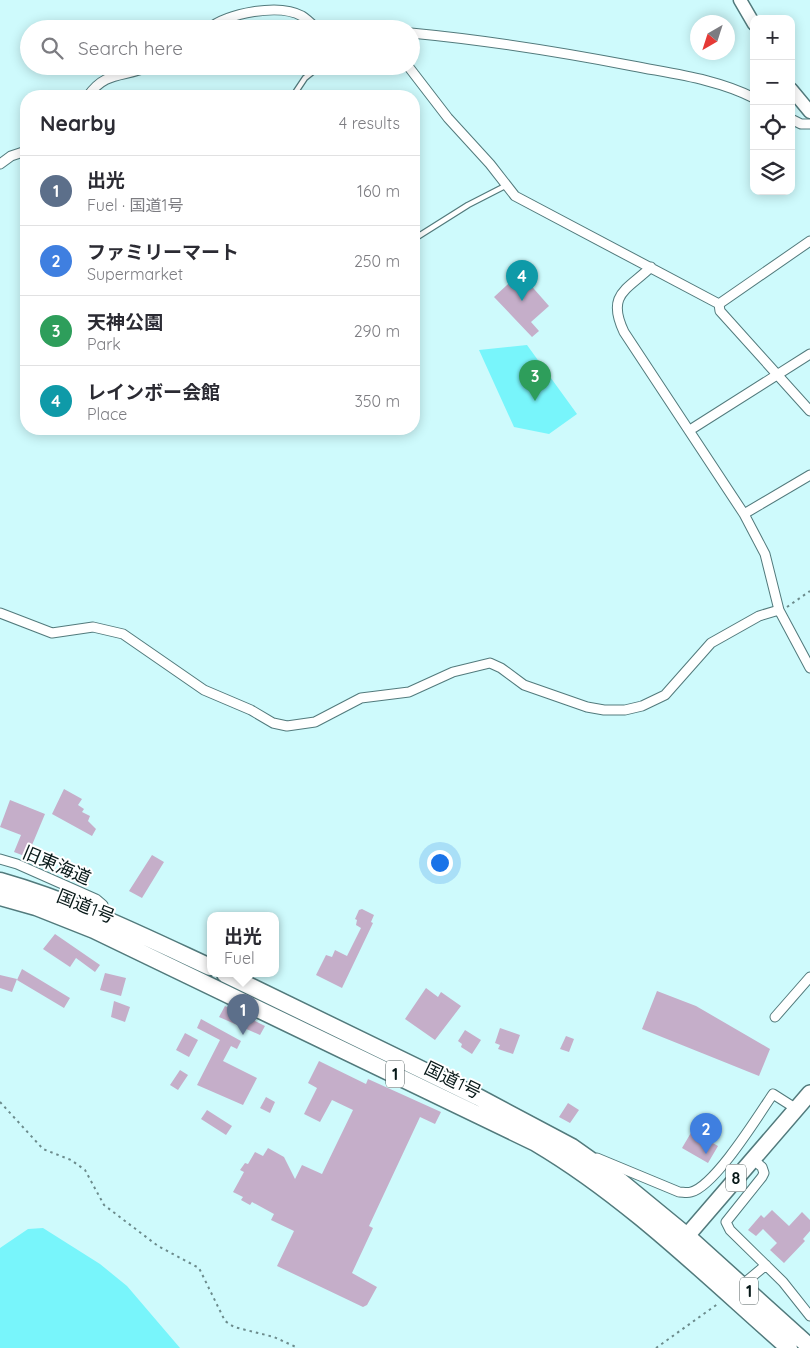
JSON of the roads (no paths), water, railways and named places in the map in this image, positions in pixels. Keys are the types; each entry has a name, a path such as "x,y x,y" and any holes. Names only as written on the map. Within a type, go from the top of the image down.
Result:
{"highway":[{"name":"国道1号","path":"0,882 32,890 97,923 207,973"},
{"name":"国道1号","path":"0,897 97,923 207,966"},
{"name":"国道1号","path":"219,978 539,1136 572,1147 620,1181 687,1236 810,1347"},
{"name":"国道1号","path":"539,1136 676,1248 789,1348"}],"main road":[{"name":"8","path":"676,1248 795,1108 810,1093"}],"street":[{"path":"740,0 750,17"},
{"path":"223,20 246,14 277,11 301,16 306,20"},
{"path":"420,34 520,48 671,73 738,90 750,96"},
{"path":"94,90 105,78 122,75"},
{"path":"415,75 448,118 516,196 719,304"},
{"path":"795,94 810,112"},
{"path":"795,121 801,124 810,124"},
{"path":"0,164 11,156 20,153"},
{"path":"719,304 810,241"},
{"path":"651,267 620,294 616,303 618,318 624,332 744,514 765,554 779,610 810,668"},
{"path":"719,304 720,311 810,411"},
{"path":"690,430 810,354"},
{"path":"744,514 810,474"},
{"path":"0,613 52,634 94,627 123,634 204,690 251,710 273,723 287,726 315,722 361,698 409,692 453,672 490,664 501,668 524,685 587,707 604,710 625,710 642,706 665,695 710,643 759,616 779,610"},
{"name":"旧東海道","path":"0,859 17,864 96,899 103,906 97,923"},
{"path":"775,1018 810,977"},
{"path":"572,1147 679,1192 692,1192 709,1179 739,1144 773,1094 795,1108"},
{"path":"752,1159 762,1167 764,1173 726,1222 730,1230 766,1265 810,1316"},
{"path":"742,1285 766,1265"}],"lane":[{"path":"297,90 309,75"},
{"path":"420,235 468,205 507,185"}],"place":[{"name":"レインボー会館","path":"522,301"},
{"name":"天神公園","path":"535,401"},
{"name":"出光","path":"243,1035"},
{"name":"ファミリーマート","path":"706,1154"}]}
